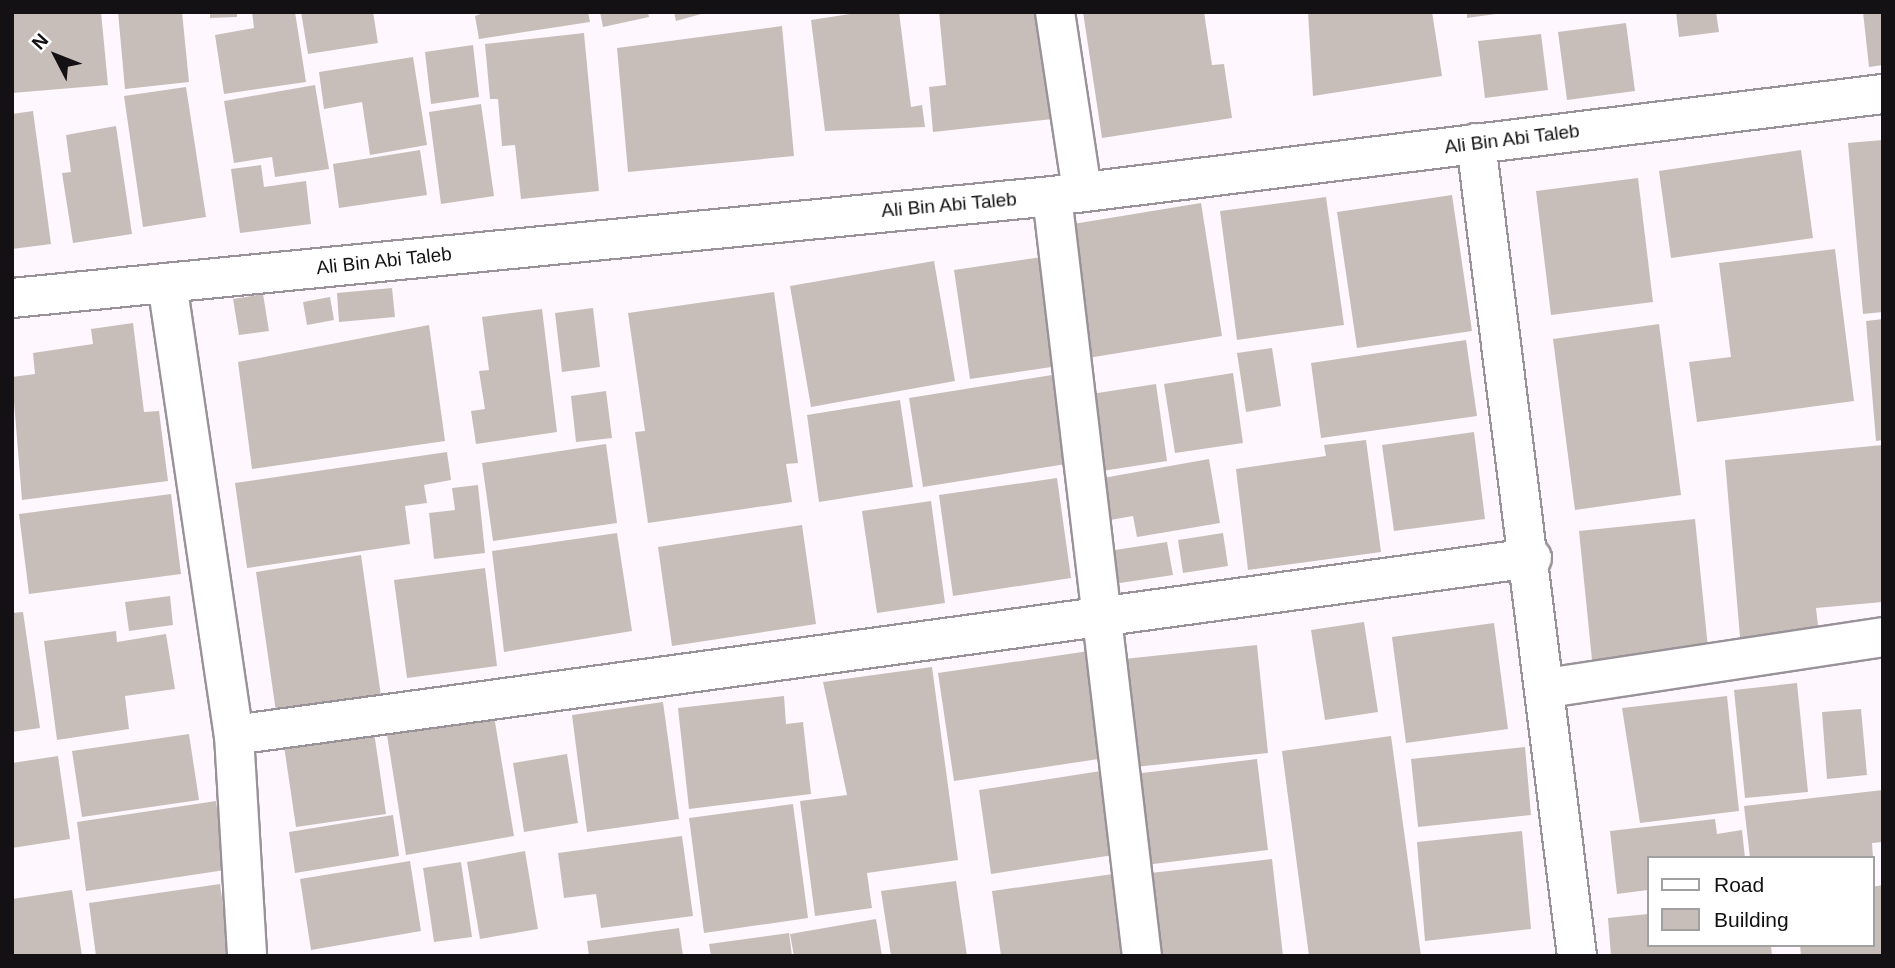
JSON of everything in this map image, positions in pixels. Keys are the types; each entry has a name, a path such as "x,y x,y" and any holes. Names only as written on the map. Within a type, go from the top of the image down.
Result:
{"street":[{"path":"1055,12 1067,193 1104,615 1142,956"},
{"name":"Ali Bin Abi Taleb","path":"12,298 1067,193 1883,94"},
{"path":"1476,143 1532,558 1577,956"},
{"path":"167,283 234,735 247,956"},
{"path":"234,735 1532,558"},
{"path":"1547,688 1883,637"}],"building":[{"path":"12,12 101,12 108,85 12,93"},
{"path":"118,12 182,12 189,82 125,89"},
{"path":"210,12 237,12 237,17 210,18"},
{"path":"252,12 295,12 306,82 224,94 215,35 254,28"},
{"path":"301,12 373,12 378,43 308,54"},
{"path":"486,12 588,12 590,22 479,39 475,16"},
{"path":"600,12 648,12 649,17 603,27"},
{"path":"674,12 705,12 705,13 676,21"},
{"path":"863,12 899,12 911,107 922,105 925,127 825,131 811,20"},
{"path":"939,12 1042,12 1053,119 933,132 929,87 946,85"},
{"path":"1083,12 1204,12 1212,65 1224,64 1232,118 1102,138"},
{"path":"1308,12 1432,12 1442,76 1313,96"},
{"path":"1467,12 1495,12 1496,14 1467,18"},
{"path":"1676,12 1716,12 1719,32 1679,37"},
{"path":"1863,12 1883,12 1883,65 1869,67"},
{"path":"1626,23 1635,91 1567,100 1558,32"},
{"path":"782,26 794,156 628,172 617,48"},
{"path":"584,33 599,191 521,199 515,145 502,146 498,99 490,99 485,44"},
{"path":"1541,34 1548,90 1485,98 1478,41"},
{"path":"473,45 479,97 431,104 425,52"},
{"path":"413,57 427,145 370,155 362,102 324,109 319,72"},
{"path":"315,85 329,169 275,177 272,157 234,163 224,101"},
{"path":"186,87 206,217 143,227 124,96"},
{"path":"481,104 494,196 441,204 429,112"},
{"path":"33,111 51,244 12,249 12,114"},
{"path":"116,126 132,234 73,243 62,173 71,172 66,135"},
{"path":"1883,140 1883,312 1863,314 1848,143"},
{"path":"420,150 427,195 339,208 333,164"},
{"path":"1801,150 1813,238 1671,258 1659,171"},
{"path":"261,165 264,187 306,181 311,224 240,233 231,169"},
{"path":"1638,178 1653,302 1551,315 1536,191"},
{"path":"1452,195 1472,331 1357,348 1337,212"},
{"path":"1326,197 1344,325 1237,340 1220,211"},
{"path":"1201,203 1222,336 1088,358 1067,225"},
{"path":"1835,249 1854,401 1697,422 1689,362 1731,357 1719,263"},
{"path":"1049,256 1065,365 970,379 954,270"},
{"path":"934,261 955,381 811,407 790,286"},
{"path":"392,288 395,317 339,322 337,293"},
{"path":"774,292 798,463 786,464 792,502 648,523 635,432 645,431 628,313"},
{"path":"263,294 269,331 239,335 233,299"},
{"path":"330,297 334,320 307,325 303,302"},
{"path":"593,308 600,367 562,372 555,313"},
{"path":"542,309 557,432 476,444 471,411 485,409 479,371 489,370 482,317"},
{"path":"1883,319 1883,440 1876,441 1866,321"},
{"path":"133,323 144,412 159,411 168,481 22,500 12,377 35,374 33,353 93,344 91,329"},
{"path":"1659,324 1681,495 1575,510 1553,339"},
{"path":"429,325 445,441 252,469 238,362"},
{"path":"1466,340 1477,416 1321,438 1311,363"},
{"path":"1272,348 1281,406 1246,412 1237,353"},
{"path":"1233,373 1243,443 1175,453 1164,384"},
{"path":"1052,375 1066,464 923,487 909,398"},
{"path":"1156,384 1167,461 1102,471 1091,394"},
{"path":"606,391 612,438 576,442 571,396"},
{"path":"900,400 913,487 819,502 807,415"},
{"path":"1474,432 1485,519 1394,531 1382,445"},
{"path":"1366,440 1381,552 1248,570 1236,469 1326,456 1324,445"},
{"path":"606,444 617,523 493,541 482,463"},
{"path":"1883,445 1883,602 1816,608 1820,642 1741,649 1725,460"},
{"path":"447,452 451,480 424,485 427,503 405,506 410,544 247,568 235,483"},
{"path":"1209,459 1220,523 1137,537 1133,516 1110,520 1103,478"},
{"path":"1057,478 1071,578 953,596 939,495"},
{"path":"478,485 485,553 434,559 429,513 455,510 452,488"},
{"path":"171,494 181,574 29,594 19,514"},
{"path":"931,501 945,603 877,613 862,511"},
{"path":"1695,519 1709,658 1593,670 1579,531"},
{"path":"802,525 816,624 672,646 658,547"},
{"path":"617,533 632,631 504,652 492,551"},
{"path":"1223,533 1228,566 1183,573 1178,540"},
{"path":"1167,542 1173,575 1107,585 1102,552"},
{"path":"361,555 381,696 276,712 256,572"},
{"path":"485,568 497,666 407,678 394,580"},
{"path":"170,596 173,625 129,631 125,602"},
{"path":"23,612 40,728 12,732 12,613"},
{"path":"1364,622 1378,712 1325,720 1311,630"},
{"path":"1494,623 1508,729 1406,743 1392,637"},
{"path":"116,631 117,642 166,634 175,689 125,696 129,729 57,740 44,641"},
{"path":"1257,645 1268,753 1135,767 1124,659"},
{"path":"1089,651 1105,758 954,781 938,673"},
{"path":"932,667 958,860 867,873 872,908 815,916 800,801 847,795 823,682"},
{"path":"1797,683 1808,792 1745,798 1734,690"},
{"path":"784,696 786,724 803,722 811,794 689,809 678,708"},
{"path":"1727,696 1739,811 1640,823 1622,708"},
{"path":"663,702 679,819 587,832 572,715"},
{"path":"1861,709 1867,775 1827,779 1822,712"},
{"path":"494,716 514,836 406,855 387,735"},
{"path":"374,732 386,814 296,827 284,746"},
{"path":"189,734 199,800 82,817 72,751"},
{"path":"1391,736 1421,956 1309,956 1282,751"},
{"path":"1525,747 1531,815 1418,827 1411,759"},
{"path":"567,754 578,823 524,832 513,763"},
{"path":"58,756 70,839 12,848 12,763"},
{"path":"1257,759 1268,850 1145,865 1134,774"},
{"path":"1107,770 1120,854 991,874 979,790"},
{"path":"1883,790 1883,842 1872,843 1873,856 1750,856 1744,806"},
{"path":"216,801 225,870 86,891 77,822"},
{"path":"793,804 808,918 704,933 689,818"},
{"path":"393,815 399,856 295,873 289,832"},
{"path":"1715,819 1717,834 1742,830 1745,856 1646,856 1646,890 1617,894 1610,831"},
{"path":"1522,831 1531,929 1425,941 1417,842"},
{"path":"682,836 693,916 601,928 596,894 564,898 558,853"},
{"path":"525,851 538,929 480,939 467,862"},
{"path":"1272,859 1283,956 1152,956 1142,874"},
{"path":"410,861 421,931 311,950 300,879"},
{"path":"461,862 472,937 434,942 423,868"},
{"path":"1120,873 1132,956 1001,956 992,891"},
{"path":"956,881 967,956 891,956 881,891"},
{"path":"220,884 230,956 96,956 89,903"},
{"path":"1883,885 1883,956 1801,956 1800,947 1874,947 1874,887"},
{"path":"72,890 82,956 12,956 12,899"},
{"path":"1646,914 1646,947 1771,947 1772,956 1611,956 1608,918"},
{"path":"876,919 882,956 794,956 790,934"},
{"path":"679,928 683,956 589,956 587,941"},
{"path":"789,933 792,956 711,956 709,944"}]}
